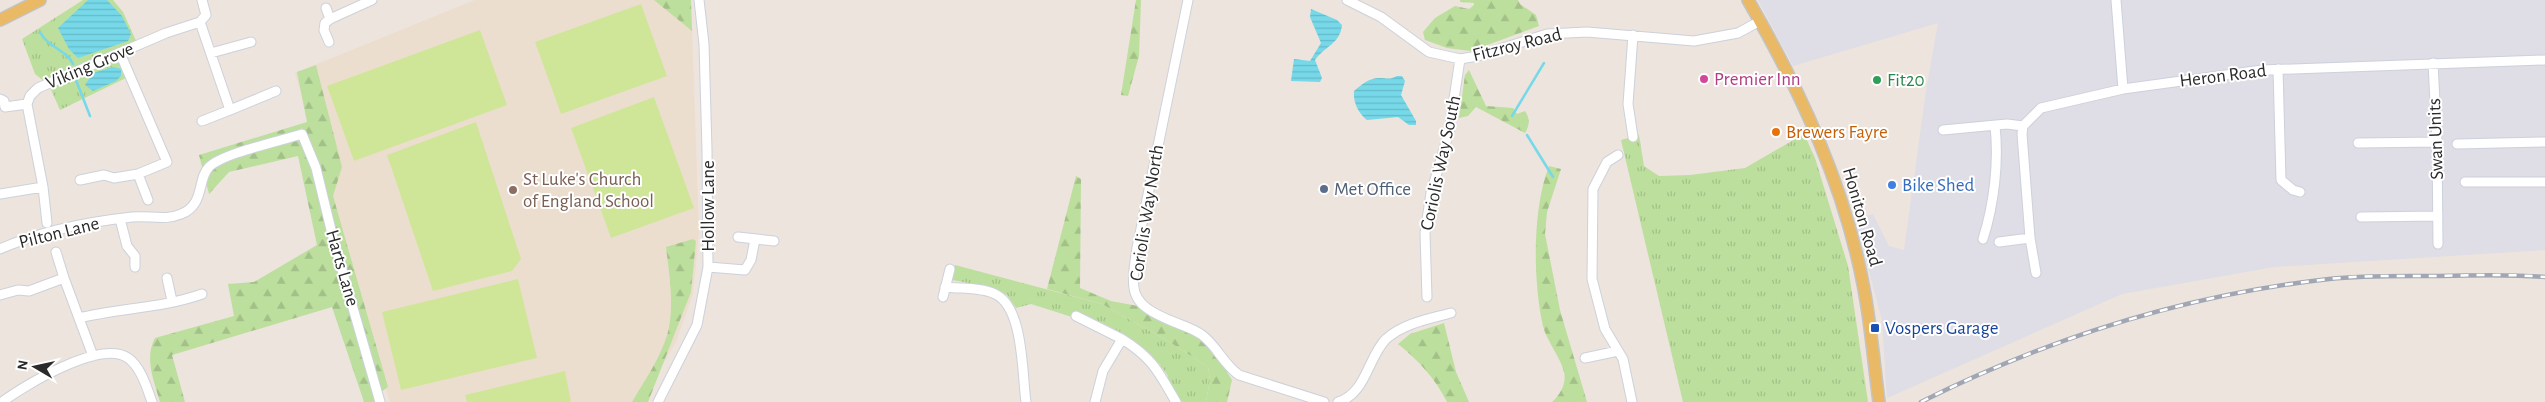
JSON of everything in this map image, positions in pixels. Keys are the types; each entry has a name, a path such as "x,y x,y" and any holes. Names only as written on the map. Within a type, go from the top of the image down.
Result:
{"main road":[{"path":"0,20 40,0"},
{"name":"Honiton Road","path":"1748,0 1793,84 1824,151 1840,197 1864,287 1879,402"}],"street":[{"path":"202,0 206,15 200,22 230,110"},
{"path":"329,42 324,30 325,23 372,0"},
{"name":"Hollow Lane","path":"658,402 697,325 708,267 704,44 699,0"},
{"name":"Coriolis Way North","path":"1188,0 1137,248 1133,277 1137,300 1152,313 1203,336 1230,369 1239,375 1324,402"},
{"name":"Fitzroy Road","path":"1347,0 1381,17 1429,52 1460,59 1478,56 1547,34 1579,32 1694,41 1738,33 1760,21"},
{"path":"2116,0 2123,89"},
{"path":"326,8 330,19"},
{"name":"Viking Grove","path":"48,228 43,187 27,104 30,96 38,88 200,22"},
{"path":"1632,137 1628,104 1633,35"},
{"path":"211,54 251,42"},
{"path":"80,180 104,175 114,178 138,174 167,162 120,53"},
{"name":"Coriolis Way South","path":"1427,297 1425,233 1430,193 1449,132 1460,59"},
{"name":"Heron Road","path":"2023,126 2041,108 2123,89 2278,69 2545,60"},
{"name":"Swan Units","path":"2433,63 2437,142 2438,244"},
{"path":"2278,69 2281,180 2293,190 2300,192"},
{"path":"202,121 276,91"},
{"path":"0,99 4,101 5,107 27,104"},
{"path":"1944,130 2008,124 2023,126 2022,153 2030,238 2036,274"},
{"path":"1983,239 1996,165 1995,126"},
{"name":"Pilton Lane","path":"0,249 48,228 146,216 165,218 182,214 194,203 202,190 206,173 215,163 302,134"},
{"name":"Harts Lane","path":"302,134 316,168 334,242 380,402"},
{"path":"2358,143 2437,142"},
{"path":"2457,144 2545,142"},
{"path":"1618,156 1607,162 1593,189 1592,263 1595,294 1605,329 1622,359 1632,402"},
{"path":"138,174 148,200"},
{"path":"2466,182 2545,182"},
{"path":"0,194 43,187"},
{"path":"2361,217 2438,216"},
{"name":"Pilton Lane","path":"120,219 127,246 135,256 135,266"},
{"path":"738,237 774,241"},
{"path":"1999,242 2030,238"},
{"path":"708,267 745,270 751,260 755,239"},
{"path":"56,252 93,356"},
{"path":"943,297 950,270"},
{"path":"0,294 18,290 29,291 64,278"},
{"path":"167,278 172,301"},
{"path":"945,287 994,293 1006,303 1016,320 1026,402"},
{"path":"79,318 184,300 202,294"},
{"path":"1338,402 1353,393 1381,345 1394,333 1415,322 1451,313"},
{"path":"1076,316 1122,339 1147,357 1156,368 1176,402"},
{"path":"1095,402 1103,372 1122,339"},
{"path":"1586,358 1618,351"},
{"path":"2,402 41,377 93,356 112,353 128,358 138,369 152,402"}],"shaded area":[{"name":"St Luke's Church of England School","path":"475,0 691,0 699,232 693,294 676,342 643,402 390,402 295,73"},
{"path":"1758,0 2545,0 2545,250 2274,267 2122,294 1887,398 1882,320 1855,219 1873,214 1889,246 1904,250 1926,91 1938,23 1793,66"}],"green space":[{"path":"83,0 113,0 123,12 137,43 45,82 35,74 22,39"},
{"path":"654,0 691,0 692,31"},
{"path":"1136,0 1141,0 1139,56 1128,96 1121,95"},
{"path":"1460,0 1518,0 1520,4 1536,15 1539,26 1471,51 1447,48 1425,40 1423,32 1435,18 1455,6 1469,9 1474,5 1474,3 1460,2"},
{"path":"641,4 667,76 561,114 535,42"},
{"path":"480,30 507,105 354,161 327,86"},
{"path":"118,56 128,77 60,110 49,85"},
{"path":"316,65 342,167 333,196 388,387 374,397 375,402 364,402 332,307 172,355 185,402 160,402 150,362 150,353 155,338 234,316 228,284 254,282 317,245 298,156 229,172 209,194 199,155 307,122 297,72"},
{"path":"1469,70 1486,106 1513,108 1517,114 1525,111 1529,122 1525,133 1476,107 1468,116 1459,118 1465,75"},
{"path":"654,97 694,208 611,238 571,128"},
{"path":"476,122 521,259 512,271 433,291 387,155"},
{"path":"1804,134 1815,158 1848,266 1868,402 1683,402 1621,140 1639,135 1644,166 1659,176 1690,175 1745,168"},
{"path":"1549,166 1561,169 1547,212 1545,234 1560,310 1587,402 1552,402 1562,388 1565,376 1543,326 1536,267 1539,203"},
{"path":"1076,176 1081,179 1080,288 1111,301 1143,307 1154,317 1166,324 1194,333 1209,344 1232,380 1227,402 1206,402 1210,380 1208,367 1168,341 1102,304 1047,289"},
{"path":"693,239 696,241 691,292 648,402 632,402 655,363 668,332 671,293 666,247"},
{"path":"955,265 1102,304 1168,341 1208,367 1210,380 1206,402 1182,402 1167,380 1168,376 1150,354 1128,337 1103,323 1076,312 1072,317 1031,304 1016,308 1007,295 990,287 952,280"},
{"path":"518,279 537,358 401,390 382,312"},
{"path":"1444,323 1456,372 1469,402 1447,402 1426,370 1398,344 1410,334"},
{"path":"565,371 571,402 467,402 465,395"}],"water":[{"path":"88,0 107,0 122,16 131,34 128,41 78,58 69,49 58,28"},
{"path":"1311,9 1337,20 1342,25 1341,31 1335,41 1315,60 1322,78 1320,82 1291,81 1294,59 1310,61 1321,43 1310,17"},
{"path":"113,67 121,69 121,76 116,81 93,91 85,85 93,73"},
{"path":"1402,76 1405,81 1401,95 1416,121 1416,125 1409,125 1398,117 1367,120 1357,107 1354,91 1372,79"}],"waterway":[{"path":"40,32 47,41 66,55 73,64"},
{"path":"1512,116 1544,63"},
{"path":"76,80 90,116"},
{"path":"1527,135 1553,177"}],"railway":[{"path":"1921,402 1969,379 2069,339 2119,322 2223,296 2276,286 2356,277 2492,275 2545,277"}],"place":[{"name":"Premier Inn","path":"1704,79"},
{"name":"Fit20","path":"1877,80"},
{"name":"Brewers Fayre","path":"1776,132"},
{"name":"Bike Shed","path":"1892,185"},
{"name":"Met Office","path":"1324,189"},
{"name":"St Luke's Church of England School","path":"513,190"},
{"name":"Vospers Garage","path":"1875,328"}]}
